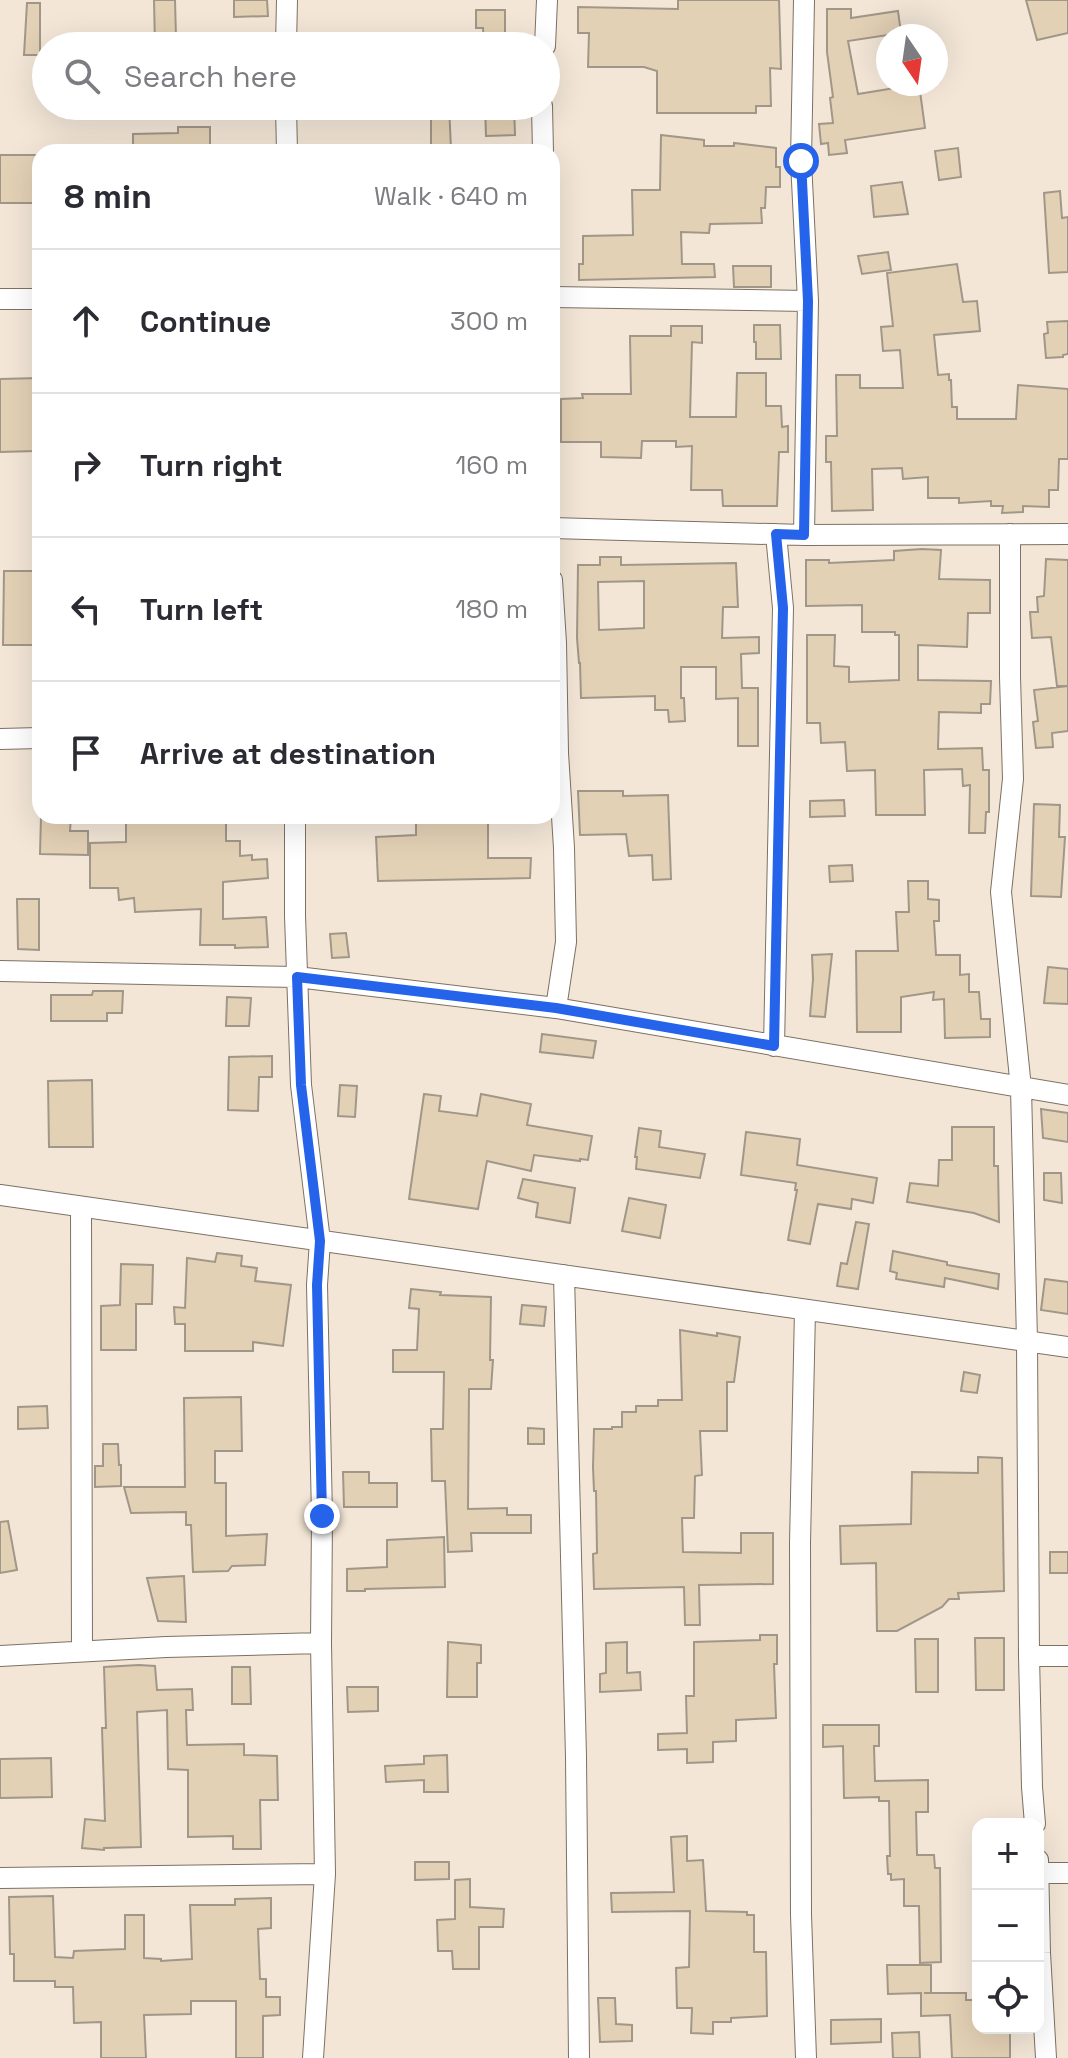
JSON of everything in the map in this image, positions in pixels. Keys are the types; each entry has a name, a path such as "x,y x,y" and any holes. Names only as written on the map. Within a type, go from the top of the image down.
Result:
{"street":[{"path":"286,32 287,0"},
{"path":"546,32 547,0"},
{"path":"804,0 801,161 808,301 804,535"},
{"path":"286,120 287,144"},
{"path":"542,120 543,144"},
{"path":"560,297 808,301"},
{"path":"0,299 32,299"},
{"path":"560,528 804,535 1068,534"},
{"path":"774,1046 783,608 776,534"},
{"path":"1010,534 1013,779 1001,892 1021,1088 1027,1341 1029,1656 1035,1818"},
{"path":"0,739 32,738"},
{"path":"556,1008 566,942 560,785"},
{"path":"295,824 301,1085 320,1241 317,1285 325,1874 313,2058"},
{"path":"0,971 297,977 556,1008 1068,1095"},
{"path":"0,1195 1068,1347"},
{"path":"81,1207 82,1651"},
{"path":"564,1275 576,1757 579,2058"},
{"path":"805,1310 800,1543 800,1779 806,2058"},
{"path":"0,1656 321,1643"},
{"path":"1029,1656 1068,1656"},
{"path":"1044,1873 1068,1873"},
{"path":"0,1878 325,1874"},
{"path":"1039,1890 1046,2058"}],"building":[{"path":"154,0 175,0 176,32 155,32"},
{"path":"234,0 267,0 268,16 234,17"},
{"path":"678,0 779,0 781,69 770,68 771,106 756,106 756,113 657,113 657,71 644,67 588,67 589,33 578,33 578,7 678,9"},
{"path":"1026,0 1068,0 1068,33 1037,40"},
{"path":"27,3 40,3 40,32 32,32 32,55 24,55"},
{"path":"827,9 851,9 851,18 898,11 900,24 876,24 876,37 848,41 858,94 876,91 876,96 921,96 925,128 845,140 847,153 829,155 828,143 821,144 819,124 833,123"},
{"path":"476,10 505,10 505,32 483,32 483,28 476,28"},
{"path":"431,120 450,120 451,144 431,144"},
{"path":"485,120 514,120 515,135 486,136"},
{"path":"178,127 210,127 210,144 133,144 133,134 178,133"},
{"path":"661,135 704,140 704,146 734,146 734,143 776,148 780,187 766,187 765,208 761,208 762,223 710,224 709,233 681,232 682,264 714,264 715,277 579,280 579,264 583,264 583,236 633,235 632,190 660,190"},
{"path":"958,148 961,177 939,180 935,151"},
{"path":"0,155 32,155 32,203 0,203"},
{"path":"902,182 908,214 874,217 871,186"},
{"path":"1060,191 1062,218 1068,217 1068,272 1049,273 1044,193"},
{"path":"888,252 891,270 862,274 858,256"},
{"path":"957,264 963,302 977,301 980,331 934,335 938,375 949,374 952,407 957,407 957,419 1016,419 1018,385 1068,389 1068,459 1059,459 1058,490 1049,490 1049,507 1023,506 1023,512 1002,513 1003,506 991,506 991,501 959,503 959,498 928,498 928,477 903,479 902,468 872,469 873,510 832,511 831,462 826,462 826,436 837,436 836,375 860,375 860,388 903,388 900,350 883,351 881,327 893,326 887,273"},
{"path":"733,266 771,266 771,287 734,287"},
{"path":"1068,321 1068,354 1046,358 1044,334 1048,333 1047,322"},
{"path":"754,325 780,325 781,359 756,359"},
{"path":"671,326 702,326 702,343 692,342 690,417 736,417 737,373 766,373 766,406 781,406 782,427 788,426 788,452 779,452 777,506 723,506 722,490 691,490 692,446 676,447 676,441 642,441 641,458 601,457 601,442 561,442 561,399 583,398 582,394 631,394 630,336 671,336"},
{"path":"32,378 32,451 0,452 0,379"},
{"path":"941,550 939,579 990,580 990,613 968,613 967,647 918,645 918,680 991,681 990,704 981,704 981,713 939,712 938,749 982,748 983,770 989,770 989,812 986,812 985,833 969,833 970,785 963,786 962,769 924,770 925,815 876,815 875,770 847,771 845,742 821,743 820,723 807,723 807,635 835,635 834,666 849,667 849,682 899,680 899,635 895,632 862,632 862,605 806,606 806,560 829,560 829,563 894,560 894,551"},
{"path":"600,557 621,557 621,565 736,563 738,607 723,607 722,638 759,637 759,653 741,654 742,688 758,688 758,746 738,746 738,698 716,699 716,667 681,667 685,721 669,722 668,710 655,710 655,696 581,698 577,638 578,565 600,565","holes":["644,581 644,628 599,630 598,582"]},
{"path":"1046,559 1068,560 1068,686 1057,686 1051,637 1032,638 1030,612 1038,612 1037,597 1044,596"},
{"path":"4,571 32,571 32,645 3,645"},
{"path":"1068,686 1068,731 1052,733 1053,747 1036,748 1033,722 1038,721 1034,690"},
{"path":"578,791 623,791 623,796 668,795 671,879 653,880 652,855 629,856 626,834 580,835"},
{"path":"844,800 845,816 810,817 810,801"},
{"path":"1034,804 1060,805 1059,837 1065,837 1061,897 1031,896"},
{"path":"41,824 70,824 70,831 88,831 88,855 40,854"},
{"path":"126,824 226,824 226,841 240,841 240,856 252,855 252,860 267,859 268,878 223,882 223,919 266,917 268,947 200,945 201,909 135,912 134,898 119,900 118,888 90,888 90,843 126,842"},
{"path":"416,824 488,824 488,858 531,858 530,878 378,881 376,837 416,835"},
{"path":"852,865 853,881 830,882 829,866"},
{"path":"908,881 928,881 928,899 939,900 939,921 934,921 936,955 960,955 960,975 969,974 969,992 979,992 981,1019 990,1019 990,1037 945,1038 944,999 933,1000 934,992 901,997 901,1032 857,1032 856,951 898,951 896,912 909,912"},
{"path":"17,899 39,899 39,950 18,949"},
{"path":"346,933 349,957 332,958 330,934"},
{"path":"832,954 825,1017 810,1016 812,955"},
{"path":"1048,967 1068,969 1068,1004 1044,1003"},
{"path":"93,991 123,991 122,1013 107,1013 107,1021 51,1021 51,995 92,995"},
{"path":"227,997 251,998 249,1026 226,1026"},
{"path":"542,1034 596,1041 593,1058 540,1052"},
{"path":"272,1056 272,1077 259,1077 258,1111 228,1110 229,1057"},
{"path":"92,1080 93,1147 49,1147 48,1081"},
{"path":"340,1085 357,1086 355,1117 338,1116"},
{"path":"424,1094 441,1096 439,1111 477,1116 481,1094 531,1104 527,1125 592,1136 588,1160 534,1155 531,1171 487,1161 478,1209 409,1199"},
{"path":"1041,1109 1068,1113 1068,1142 1043,1138"},
{"path":"952,1127 994,1127 999,1222 974,1213 907,1202 910,1183 938,1186 939,1160 952,1160"},
{"path":"639,1128 661,1131 659,1147 705,1154 700,1178 636,1169"},
{"path":"746,1132 800,1139 797,1165 877,1178 873,1203 852,1199 851,1209 818,1204 810,1244 788,1240 796,1183 741,1175"},
{"path":"1044,1173 1061,1173 1062,1203 1044,1200"},
{"path":"523,1179 575,1188 570,1223 536,1217 538,1203 518,1198"},
{"path":"629,1198 666,1205 660,1238 622,1231"},
{"path":"856,1222 869,1224 858,1289 837,1286 841,1263 847,1264"},
{"path":"893,1251 999,1274 998,1289 945,1278 944,1287 896,1279 897,1273 890,1271"},
{"path":"217,1253 242,1256 241,1266 257,1268 255,1281 291,1285 283,1346 253,1342 253,1351 185,1351 185,1324 175,1324 174,1307 185,1308 187,1258 215,1262"},
{"path":"121,1264 153,1265 152,1304 136,1304 136,1350 101,1350 101,1306 120,1305"},
{"path":"1045,1279 1068,1282 1068,1314 1041,1310"},
{"path":"411,1289 441,1292 440,1295 491,1297 491,1389 469,1389 468,1509 507,1508 507,1515 531,1515 531,1533 471,1533 472,1551 448,1552 445,1481 432,1481 431,1429 443,1429 444,1372 393,1372 393,1350 417,1350 419,1309 409,1308"},
{"path":"522,1305 546,1307 544,1326 520,1324"},
{"path":"680,1330 740,1337 734,1382 727,1382 727,1431 700,1431 702,1475 695,1476 694,1518 682,1518 683,1552 741,1553 741,1533 773,1533 773,1584 699,1585 700,1625 685,1625 684,1587 594,1589 593,1554 597,1553 594,1429 622,1427 622,1412 636,1412 636,1406 658,1406 658,1400 682,1400"},
{"path":"964,1372 980,1375 977,1393 961,1391"},
{"path":"241,1397 242,1451 215,1451 215,1483 226,1483 226,1536 267,1534 265,1565 193,1572 191,1525 186,1525 186,1512 131,1513 124,1487 185,1487 184,1398"},
{"path":"47,1406 48,1428 18,1429 18,1407"},
{"path":"528,1428 544,1429 544,1444 528,1444"},
{"path":"103,1444 118,1444 121,1486 95,1487 95,1466 103,1466"},
{"path":"978,1457 1002,1458 1004,1591 958,1593 959,1599 949,1599 942,1607 897,1631 877,1631 876,1563 841,1564 840,1526 911,1524 912,1472 978,1473"},
{"path":"343,1472 369,1472 369,1483 397,1483 397,1507 344,1507"},
{"path":"8,1521 17,1570 0,1573 0,1522"},
{"path":"444,1537 445,1587 347,1591 347,1569 387,1567 387,1540"},
{"path":"1050,1552 1068,1552 1068,1573 1050,1573"},
{"path":"184,1576 186,1622 158,1621 147,1578"},
{"path":"760,1635 777,1635 777,1664 774,1664 776,1718 736,1720 736,1741 713,1742 713,1762 687,1763 687,1749 658,1750 658,1734 687,1733 686,1696 694,1696 694,1642 760,1640"},
{"path":"975,1638 1004,1638 1004,1690 976,1690"},
{"path":"915,1639 938,1639 938,1692 916,1692"},
{"path":"448,1642 481,1645 481,1663 477,1663 477,1697 447,1697"},
{"path":"627,1642 627,1673 640,1672 641,1690 600,1692 600,1674 606,1673 606,1643"},
{"path":"155,1666 157,1690 192,1689 193,1710 186,1710 187,1745 244,1744 244,1755 277,1756 278,1800 260,1800 261,1849 233,1849 233,1836 188,1837 188,1770 168,1769 167,1710 137,1712 141,1847 82,1848 85,1819 105,1821 104,1667"},
{"path":"232,1667 250,1667 251,1704 232,1704"},
{"path":"347,1687 378,1687 378,1711 348,1712"},
{"path":"823,1725 879,1725 879,1746 874,1746 875,1781 928,1780 928,1812 916,1812 917,1855 934,1855 935,1868 940,1868 941,1962 920,1963 919,1906 904,1906 904,1879 891,1880 891,1874 888,1874 889,1801 879,1801 879,1797 844,1798 843,1746 823,1747"},
{"path":"447,1755 448,1792 424,1792 424,1780 386,1782 385,1766 424,1764 424,1756"},
{"path":"51,1758 52,1797 0,1798 0,1759"},
{"path":"687,1836 687,1861 703,1860 706,1911 747,1912 747,1915 754,1915 754,1952 766,1952 767,2016 713,2022 713,2034 691,2033 692,2008 677,2008 676,1968 689,1967 690,1911 612,1912 611,1893 674,1892 671,1837"},
{"path":"415,1862 449,1862 449,1879 415,1880"},
{"path":"470,1879 470,1907 504,1909 503,1927 479,1927 479,1969 453,1969 452,1951 438,1951 437,1920 455,1919 455,1880"},
{"path":"53,1896 55,1957 73,1958 74,1951 125,1949 125,1915 144,1915 144,1958 161,1961 192,1959 190,1905 235,1905 235,1899 271,1898 271,1928 258,1929 260,1979 266,1979 266,1997 280,1997 280,2015 263,2016 263,2058 236,2058 236,2001 191,2001 191,2014 144,2015 146,2058 101,2058 101,2022 74,2023 73,1987 55,1987 55,1981 14,1981 9,1897"},
{"path":"887,1965 931,1965 931,1993 966,1993 966,2000 972,2000 972,2034 1010,2034 1010,2058 952,2058 950,2015 921,2016 921,1993 888,1994"},
{"path":"598,1998 615,1998 616,2024 632,2025 632,2041 600,2042"},
{"path":"881,2019 881,2042 831,2044 831,2020"},
{"path":"919,2032 920,2058 893,2058 892,2033"}],"route":[{"path":"322,1516 317,1285 320,1241 301,1085 297,977 556,1008 774,1046 783,608 776,534 804,535 808,301 801,161"}]}
